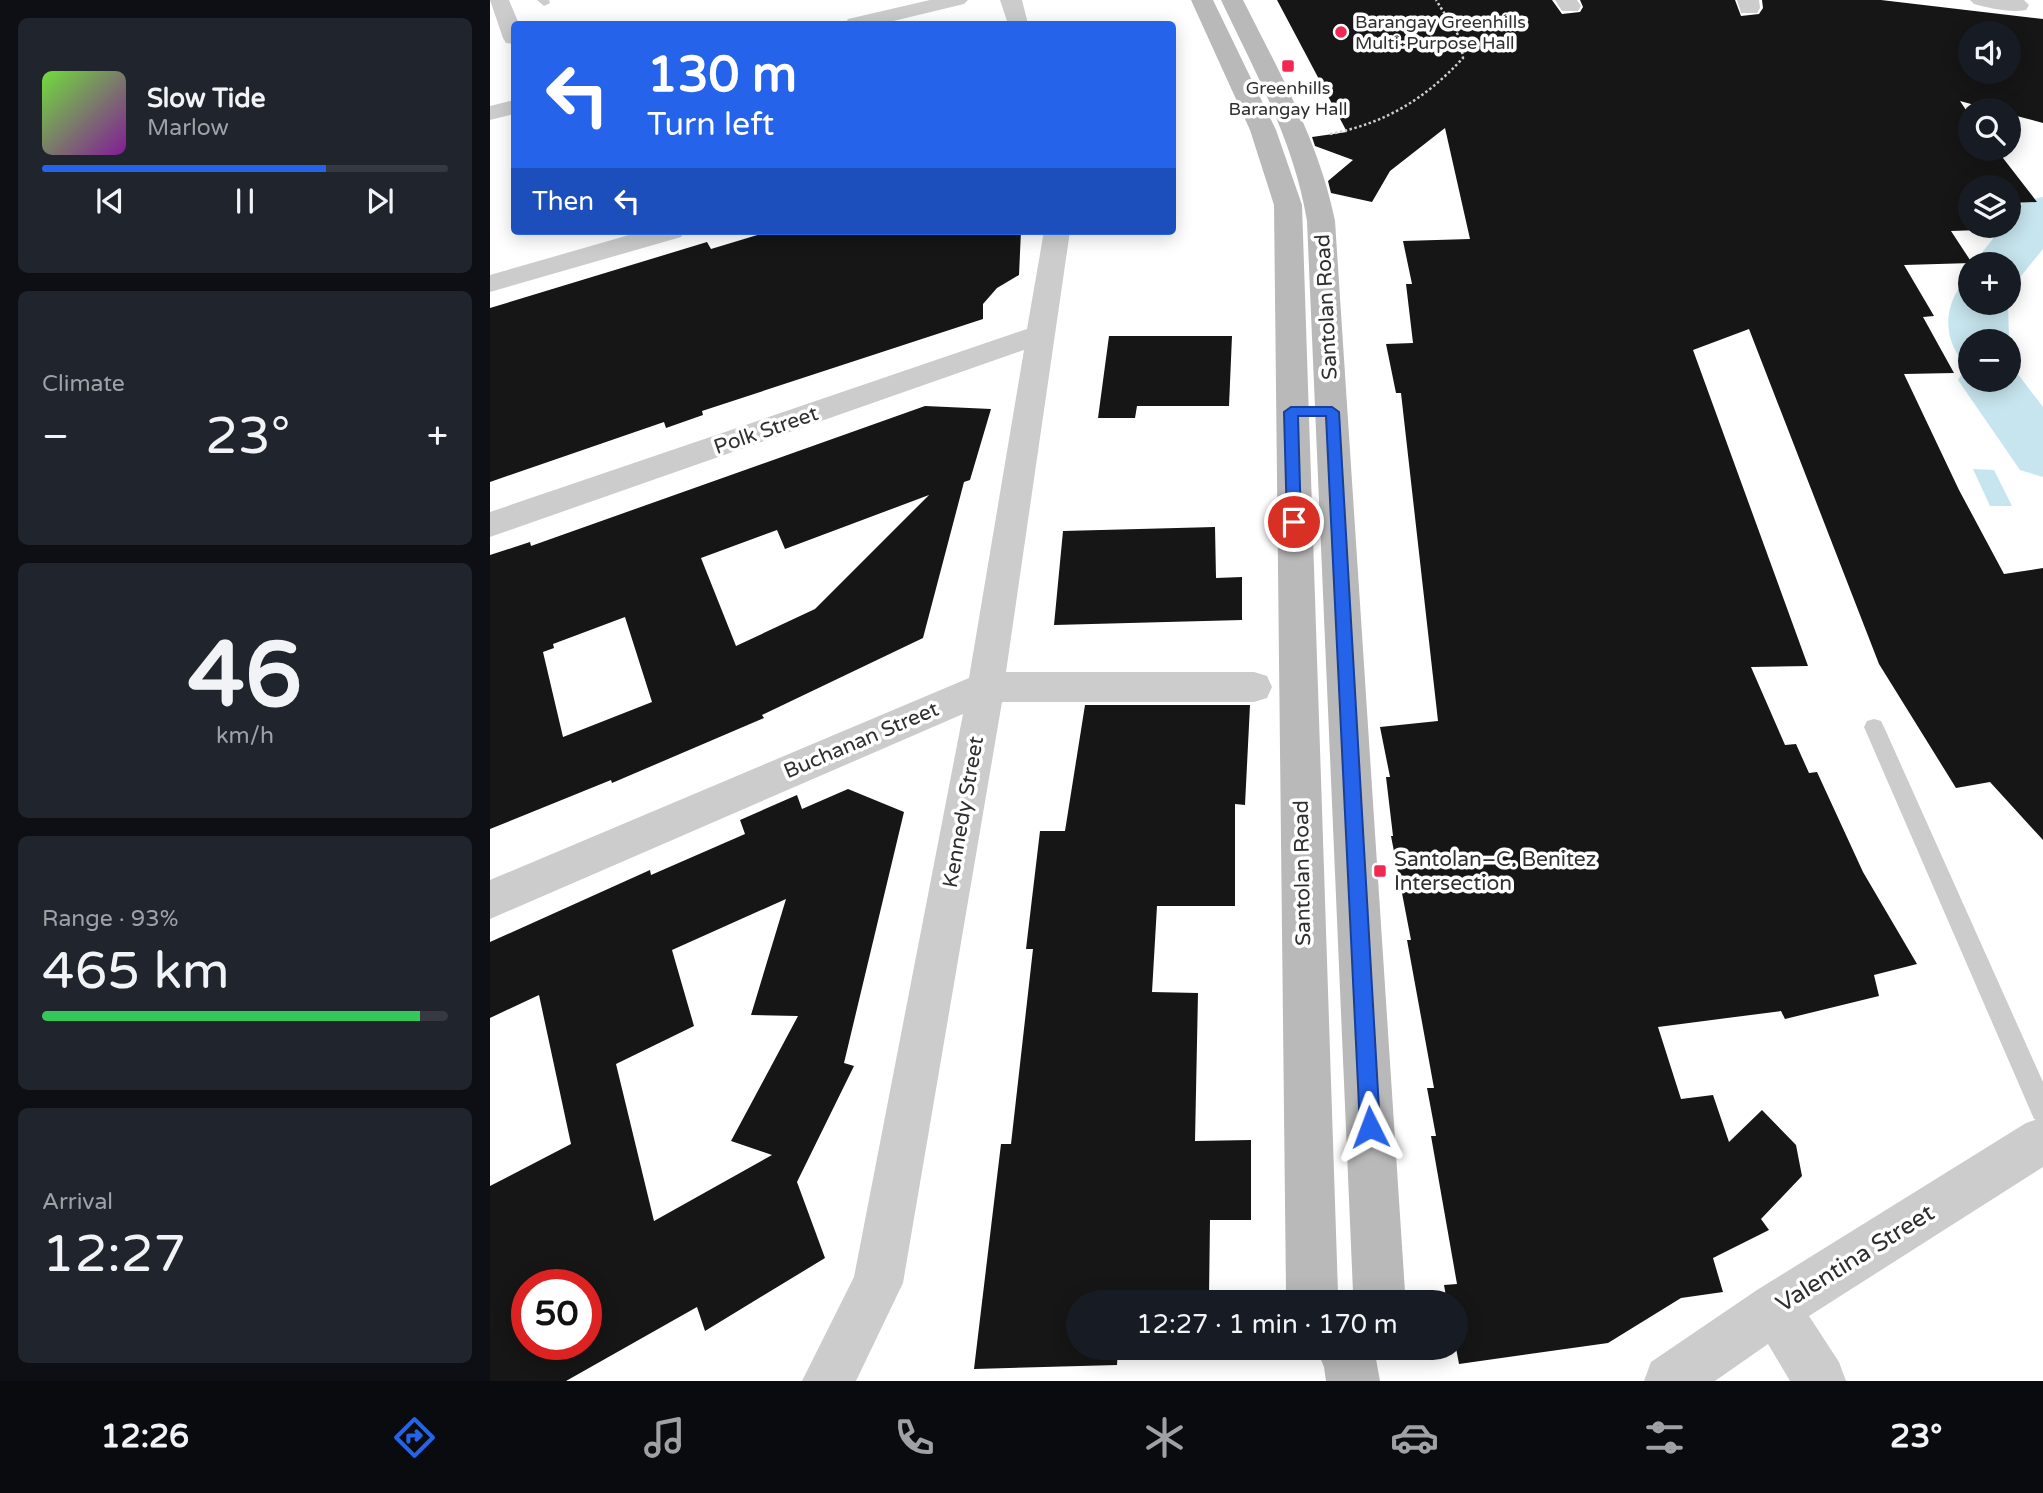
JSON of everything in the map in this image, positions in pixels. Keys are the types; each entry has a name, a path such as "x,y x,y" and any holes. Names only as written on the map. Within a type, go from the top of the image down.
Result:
{"main road":[{"name":"Santolan Road","path":"1202,0 1262,130 1284,187 1288,205 1311,412 1379,1290"},
{"name":"Santolan Road","path":"1232,0 1298,139 1313,184 1321,221 1311,412 1312,1290"}],"street":[{"path":"498,0 511,31"},
{"path":"869,21 957,0"},
{"path":"1011,0 1016,21"},
{"path":"1981,0 2018,5"},
{"path":"490,113 511,108"},
{"path":"490,284 658,235"},
{"name":"Kennedy Street","path":"828,1381 878,1283 986,687 1056,235"},
{"name":"Polk Street","path":"490,525 1042,334"},
{"name":"Buchanan Street","path":"490,900 986,687 1254,687"},
{"name":"Valentina Street","path":"1670,1381 1775,1308 2043,1140"},
{"path":"1775,1308 1820,1381"}],"lane":[{"path":"1874,727 2043,1110"}],"path":[{"path":"1298,139 1352,131 1381,122 1436,89 1463,58 1460,38 1436,0"}],"water":[{"path":"1973,469 1994,470 2012,506 1990,506"}],"building":[{"path":"1277,0 1552,0 1562,14 1580,12 1583,7 1580,0 1735,0 1741,16 1759,14 1763,8 1762,0 1881,0 2043,19 2043,123 2021,117 2021,98 1958,98 1958,161 2005,161 2016,175 1958,175 1958,231 1951,231 1965,252 1958,252 1958,263 1904,265 1934,316 1923,317 1954,373 1904,374 1959,490 2004,574 2043,568 2043,840 1990,782 1956,788 1879,664 1749,329 1693,350 1808,666 1751,667 1785,745 1796,744 1809,773 1817,772 1863,872 1917,964 1874,975 1879,996 1785,1019 1781,1011 1658,1027 1681,1099 1713,1095 1729,1142 1762,1110 1796,1145 1802,1176 1761,1219 1769,1230 1713,1258 1723,1292 1681,1298 1608,1343 1459,1364 1458,1360 1468,1360 1468,1290 1445,1290 1444,1285 1457,1284 1431,1136 1436,1136 1427,1088 1434,1088 1407,940 1411,940 1391,836 1386,777 1390,777 1380,727 1438,721 1401,393 1396,393 1386,344 1413,343 1406,284 1412,284 1403,241 1470,239 1445,128 1390,171 1372,202 1331,193 1328,181 1353,160 1315,146 1312,137 1347,132"},
{"path":"2021,181 2037,202 2021,203"},
{"path":"758,235 1021,235 1019,275 997,288 983,304 983,319 702,411 703,415 666,428 664,422 490,482 490,308 707,242 711,249"},
{"path":"1109,336 1232,336 1229,406 1137,406 1135,418 1098,418"},
{"path":"925,406 991,409 970,480 964,482 923,638 762,715 764,718 612,783 611,780 490,829 490,555 530,542 531,546","holes":["929,495 815,609 736,646 701,558 777,530 785,549","625,617 652,702 563,737 543,652 554,648 553,644"]},
{"path":"1215,527 1216,578 1242,577 1242,620 1054,625 1063,531"},
{"path":"1085,705 1250,705 1245,805 1235,804 1235,906 1157,906 1152,992 1198,993 1195,1141 1251,1140 1251,1220 1210,1220 1209,1290 1066,1290 1066,1360 1117,1360 1117,1365 974,1369 1001,1144 1011,1144 1033,949 1026,949 1040,831 1065,831"},
{"path":"848,789 904,812 844,1063 854,1066 797,1182 825,1258 705,1331 697,1307 566,1381 490,1381 490,1186 571,1144 539,995 490,1018 490,942 650,870 651,875 745,834 740,820 797,795 802,809","holes":["786,899 751,1015 798,1016 731,1141 772,1155 654,1221 616,1064 694,1026 672,950"]}],"waterway":[{"path":"2011,252 2043,213"},
{"path":"1979,315 1979,329"},
{"path":"1998,392 2043,454"}],"place":[{"name":"Barangay Greenhills Multi-Purpose Hall","path":"1341,32"},
{"name":"Greenhills Barangay Hall","path":"1288,66"},
{"name":"Santolan–C. Benitez Intersection","path":"1380,871"}],"route":[{"path":"1294,522 1291,412 1332,412 1370,1127"}]}
